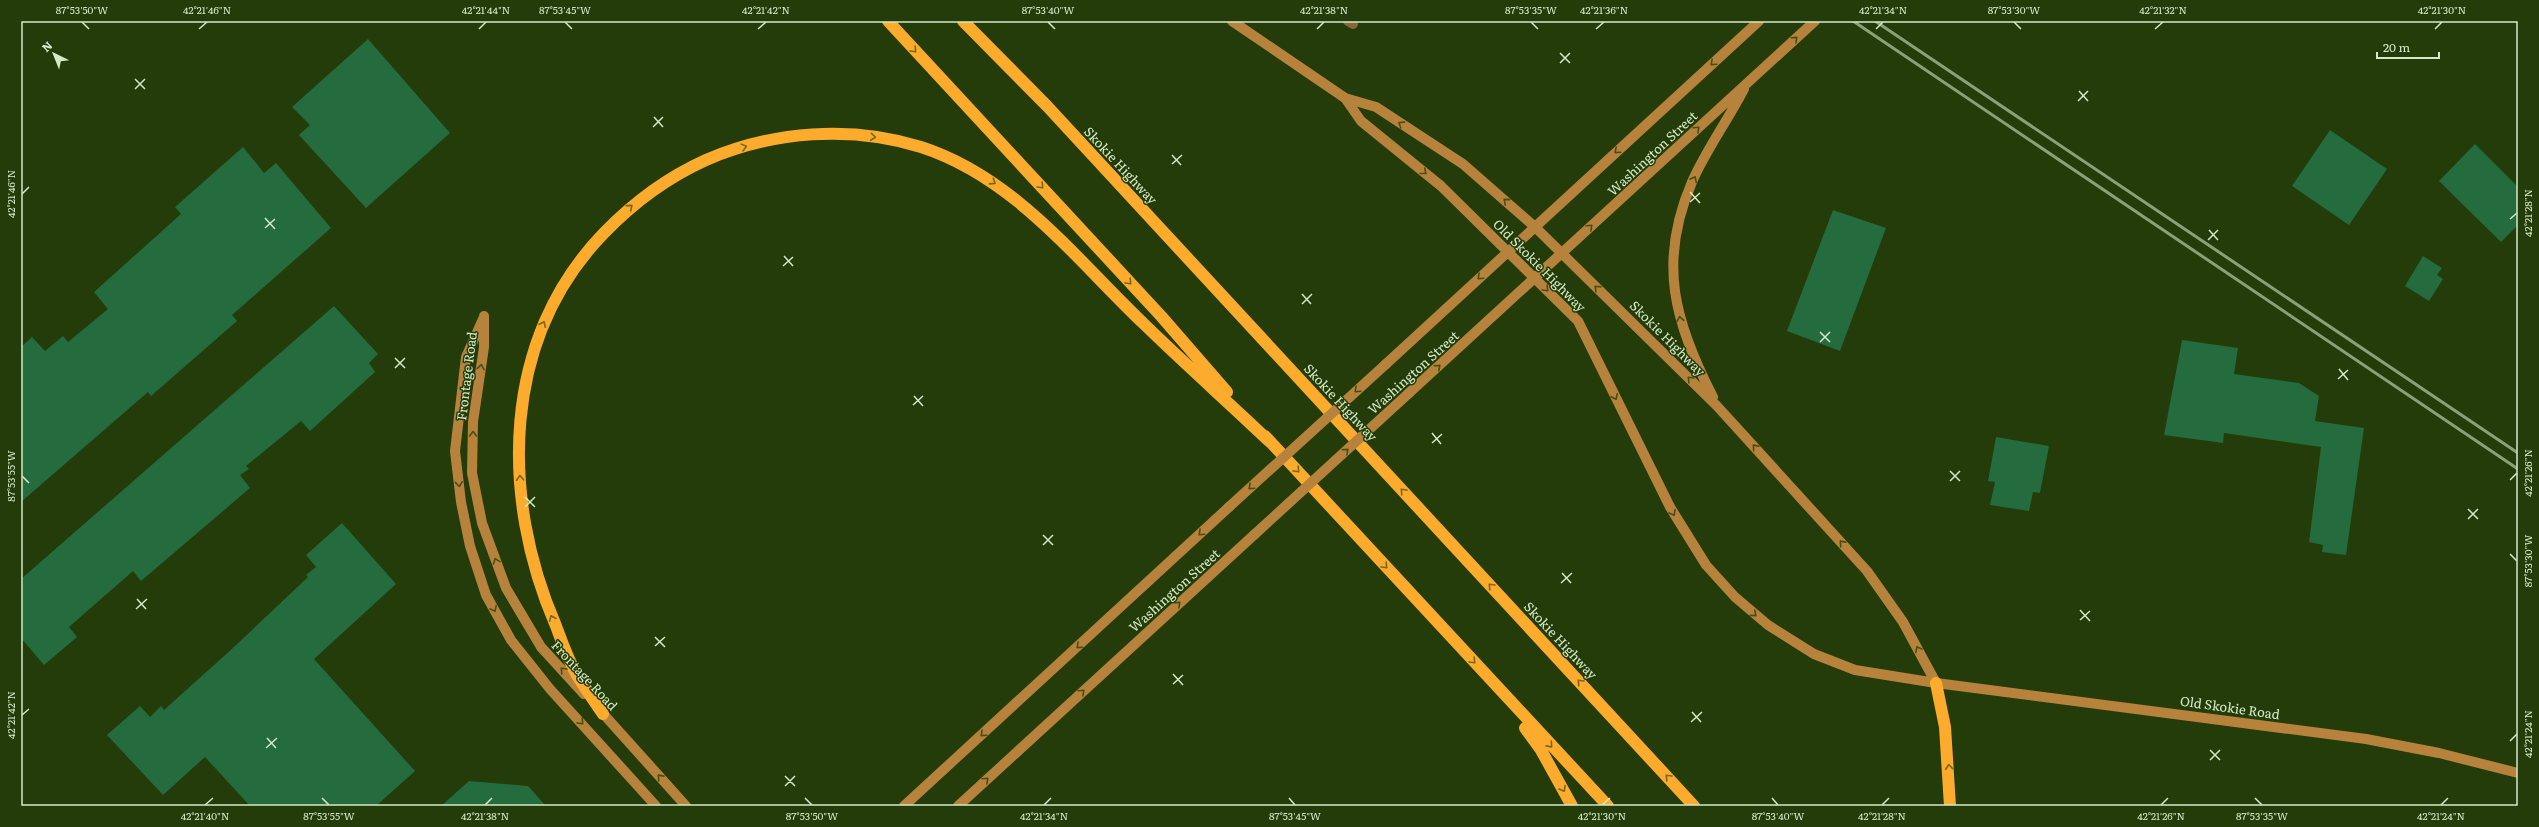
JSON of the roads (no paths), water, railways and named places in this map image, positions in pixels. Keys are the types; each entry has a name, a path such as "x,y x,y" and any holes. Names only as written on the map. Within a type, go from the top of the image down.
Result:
{"highway":[{"path":"888,21 1161,316 1270,442 1608,806"},
{"name":"Skokie Highway","path":"963,21 1047,106 1694,806"},
{"path":"603,714 576,672 542,595 529,548 520,496 518,443 524,382 544,321 564,283 589,248 631,206 666,180 725,152 782,137 836,133 885,139 920,147 956,161 994,182 1021,202 1145,325 1270,442"},
{"path":"1486,675 1542,750 1572,806"},
{"path":"1936,683 1945,727 1950,806"}],"main road":[{"path":"1232,21 1345,98"},
{"name":"Washington Street","path":"904,806 1759,21"},
{"name":"Washington Street","path":"958,806 1815,21"},
{"path":"1717,406 1691,354 1680,324 1673,272 1673,245 1692,182 1748,82"},
{"name":"Old Skokie Highway","path":"1345,98 1376,107 1463,164 1535,227"},
{"name":"Old Skokie Highway","path":"1345,98 1361,121 1441,186 1509,251 1578,321 1683,531 1706,565 1735,597 1768,625 1814,654 1855,670 1936,683"},
{"name":"Skokie Highway","path":"1535,227 1717,406 1867,570 1903,622 1936,683"},
{"name":"Frontage Road","path":"656,806 550,689 511,640 486,595 470,546 461,502 455,451 466,357 484,316 484,347 473,422 472,473 482,523 506,588 541,647 686,806"},
{"name":"Old Skokie Road","path":"1936,683 2366,738 2439,753 2518,773"}],"railway":[{"path":"1853,21 2518,469"},
{"path":"1875,21 2518,453"}]}
